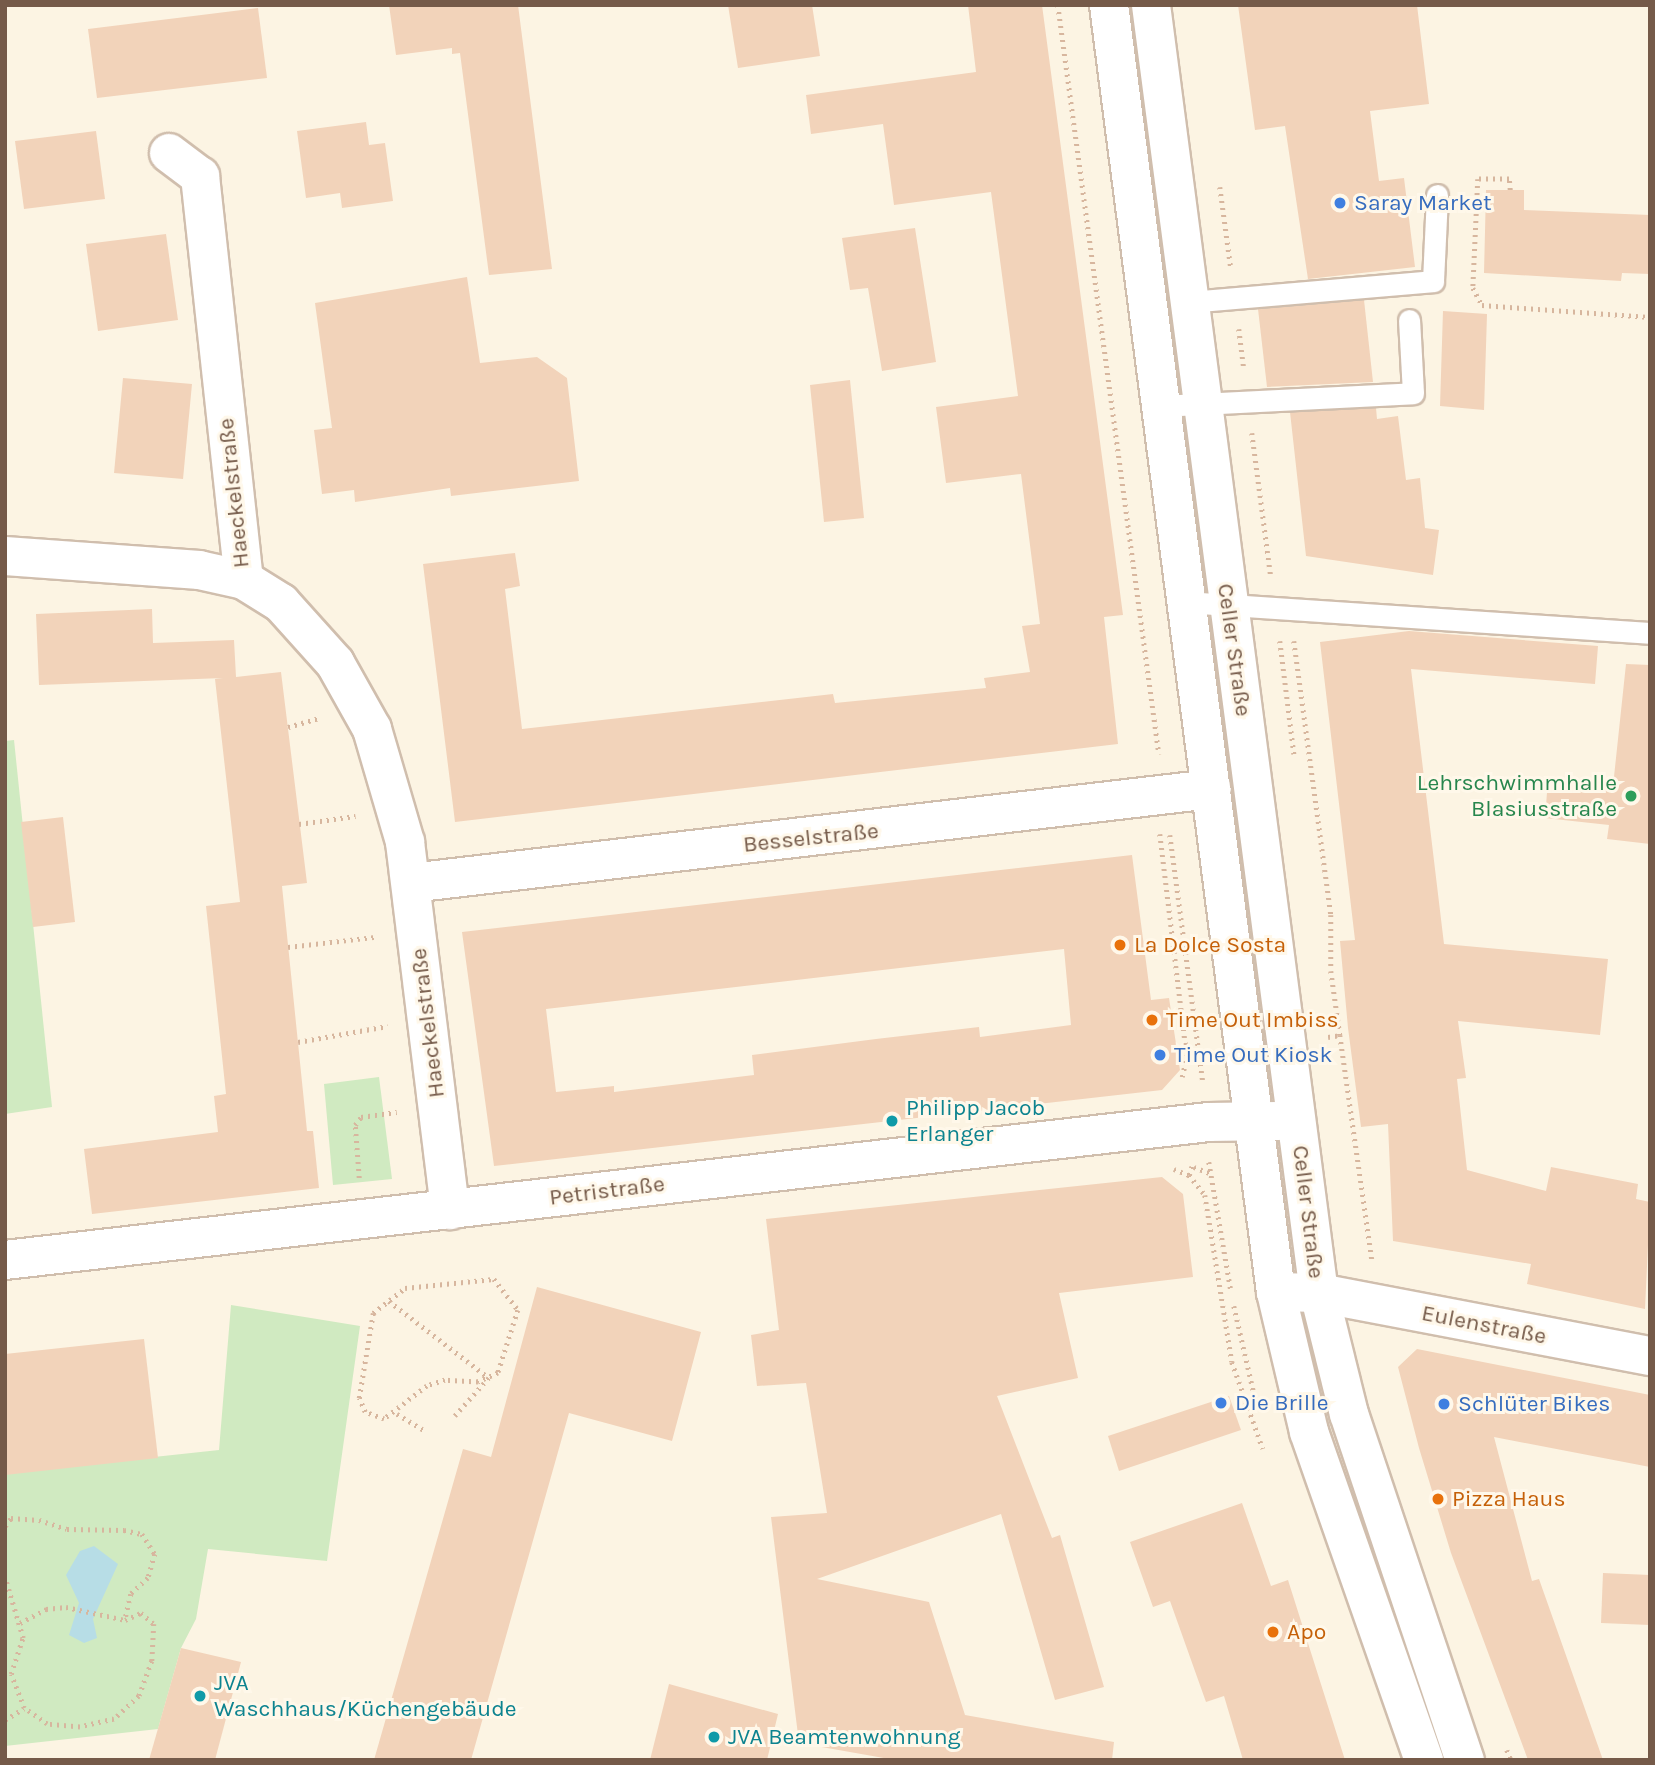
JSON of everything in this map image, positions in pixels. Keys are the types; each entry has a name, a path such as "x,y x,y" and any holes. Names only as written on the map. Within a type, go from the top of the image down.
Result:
{"main road":[{"name":"Celler Straße","path":"1109,5 1184,602 1276,1293 1309,1432 1424,1760"},
{"name":"Celler Straße","path":"1151,5 1318,1293 1349,1414 1465,1760"},
{"name":"Haeckelstraße","path":"169,153 200,176 244,580 281,603 312,634 335,663 372,729 393,793 411,883 450,1210"},
{"path":"5,556 199,570 244,580"},
{"name":"Besselstraße","path":"411,883 1162,813 1211,789"},
{"path":"1208,1122 1237,1140 1260,1172"},
{"name":"Petristraße","path":"5,1260 1208,1122 1297,1122"},
{"name":"Celler Straße","path":"1276,1293 1318,1293"},
{"name":"Eulenstraße","path":"1318,1293 1650,1356"}],"lane":[{"path":"1189,302 1433,281 1437,195"},
{"path":"1160,406 1413,393 1409,320"},
{"path":"1184,602 1650,633"}],"path":[{"path":"1058,5 1162,813 1202,1074"},
{"path":"1510,190 1510,179 1478,179 1472,288 1482,305 1650,317"},
{"path":"1290,609 1331,915 1331,971 1374,1271"},
{"path":"288,726 326,714"},
{"path":"1162,813 1187,1056 1182,1077"},
{"path":"299,824 366,815"},
{"path":"288,947 386,937"},
{"path":"298,1042 396,1025"},
{"path":"1328,1037 1340,1035"},
{"path":"1187,1056 1199,1053"},
{"path":"360,1189 355,1125 361,1117 407,1110"},
{"path":"1192,1166 1210,1173"},
{"path":"1189,1175 1205,1195 1232,1362 1263,1449"},
{"path":"455,1416 489,1378 498,1373 518,1310 494,1279 405,1288 373,1313 359,1398 365,1412 384,1419 397,1414 427,1386 489,1378"},
{"path":"388,1301 489,1378"},
{"path":"397,1414 424,1430"},
{"path":"5,1526 11,1518 39,1520 67,1529 142,1534 155,1554 148,1578 131,1594 125,1620"},
{"path":"5,1578 23,1638 11,1674 23,1708 47,1724 80,1727 114,1719 139,1696 152,1661 154,1624 141,1613 125,1620 96,1610 46,1609 20,1623"},
{"path":"5,1720 23,1708"}],"green space":[{"path":"14,740 52,1107 5,1114 5,741"},
{"path":"379,1077 392,1179 333,1185 324,1084"},
{"path":"231,1305 360,1326 327,1561 208,1549 196,1619 181,1648 158,1729 5,1746 5,1473 219,1450"}],"water":[{"path":"94,1546 118,1564 93,1619 97,1638 84,1643 69,1635 79,1603 66,1575 80,1551"}],"building":[{"path":"389,5 518,5 552,269 489,275 460,53 452,54 452,48 396,55"},
{"path":"728,5 812,5 820,56 738,68"},
{"path":"968,5 1042,5 1123,615 1104,617 1118,744 455,822 423,564 515,553 520,586 505,589 522,729 833,694 835,703 986,688 984,678 1030,672 1022,626 1040,624 1021,474 946,483 936,407 1018,396 991,192 894,205 883,124 811,134 806,95 976,72"},
{"path":"1238,5 1417,5 1429,104 1370,111 1379,181 1404,178 1415,267 1308,279 1285,126 1255,130"},
{"path":"258,8 267,78 97,98 88,29"},
{"path":"366,122 369,145 385,143 393,201 342,208 340,193 306,198 297,131"},
{"path":"96,131 105,199 24,209 15,141"},
{"path":"1486,190 1524,190 1524,210 1650,215 1650,274 1622,273 1621,281 1484,273"},
{"path":"915,228 936,362 882,371 868,288 850,290 842,238"},
{"path":"166,234 178,320 98,331 86,244"},
{"path":"467,277 480,363 537,357 567,378 579,481 451,496 450,488 355,502 354,490 322,494 314,430 332,428 315,303"},
{"path":"1364,300 1373,382 1267,387 1258,309"},
{"path":"1443,311 1487,314 1484,410 1440,406"},
{"path":"123,378 192,384 183,479 114,473"},
{"path":"850,380 864,518 824,522 810,385"},
{"path":"1376,408 1377,419 1398,416 1406,480 1420,478 1425,528 1439,530 1433,575 1306,556 1290,412"},
{"path":"152,609 153,643 234,640 236,677 281,672 307,883 282,886 307,1131 313,1131 319,1188 92,1214 84,1149 218,1132 214,1096 226,1094 206,906 240,902 215,679 223,678 39,685 36,614"},
{"path":"1409,631 1598,646 1595,684 1411,669 1444,944 1608,959 1600,1035 1458,1021 1466,1078 1457,1079 1467,1170 1546,1191 1551,1167 1638,1184 1636,1199 1650,1202 1645,1309 1527,1284 1531,1264 1393,1241 1388,1124 1361,1127 1348,1028 1340,941 1355,940 1320,642"},
{"path":"1626,664 1650,665 1650,844 1607,839 1609,825 1545,818 1548,780 1613,786"},
{"path":"63,817 75,922 33,927 21,822"},
{"path":"1132,855 1151,1000 1169,998 1180,1070 1162,1090 494,1166 462,932","holes":["1064,949 1071,1025 980,1037 979,1027 752,1055 754,1075 614,1092 614,1086 556,1092 546,1009"]},
{"path":"1162,1177 1183,1194 1193,1277 1059,1293 1078,1378 997,1396 1052,1538 1060,1535 1104,1687 1055,1700 1001,1514 817,1579 929,1602 965,1715 1114,1742 1112,1760 895,1760 799,1743 771,1517 827,1513 806,1383 757,1386 751,1335 779,1330 766,1219"},
{"path":"537,1287 701,1332 672,1441 569,1413 471,1760 374,1760 463,1449 491,1457"},
{"path":"144,1339 158,1458 5,1475 5,1354"},
{"path":"1417,1349 1650,1395 1650,1467 1494,1437 1532,1581 1539,1579 1603,1760 1528,1760 1451,1553 1419,1448 1398,1367"},
{"path":"1229,1396 1241,1430 1119,1471 1108,1436"},
{"path":"1242,1503 1271,1586 1288,1580 1345,1760 1243,1760 1224,1696 1206,1702 1170,1601 1153,1607 1130,1542"},
{"path":"1603,1573 1650,1575 1650,1625 1601,1623"},
{"name":"JVA Waschhaus/Küchengebäude","path":"181,1648 241,1662 215,1760 149,1760"},
{"name":"JVA Beamtenwohnung","path":"669,1684 778,1714 767,1760 650,1760"}],"place":[{"name":"Saray Market","path":"1340,203"},
{"name":"Lehrschwimmhalle Blasiusstraße","path":"1631,796"},
{"name":"La Dolce Sosta","path":"1120,945"},
{"name":"Time Out Imbiss","path":"1152,1020"},
{"name":"Time Out Kiosk","path":"1160,1055"},
{"name":"Philipp Jacob Erlanger","path":"892,1121"},
{"name":"Die Brille","path":"1221,1403"},
{"name":"Schlüter Bikes","path":"1444,1404"},
{"name":"Pizza Haus","path":"1438,1499"},
{"name":"Apo","path":"1273,1632"},
{"name":"JVA Waschhaus/Küchengebäude","path":"200,1696"},
{"name":"JVA Beamtenwohnung","path":"714,1737"}]}
